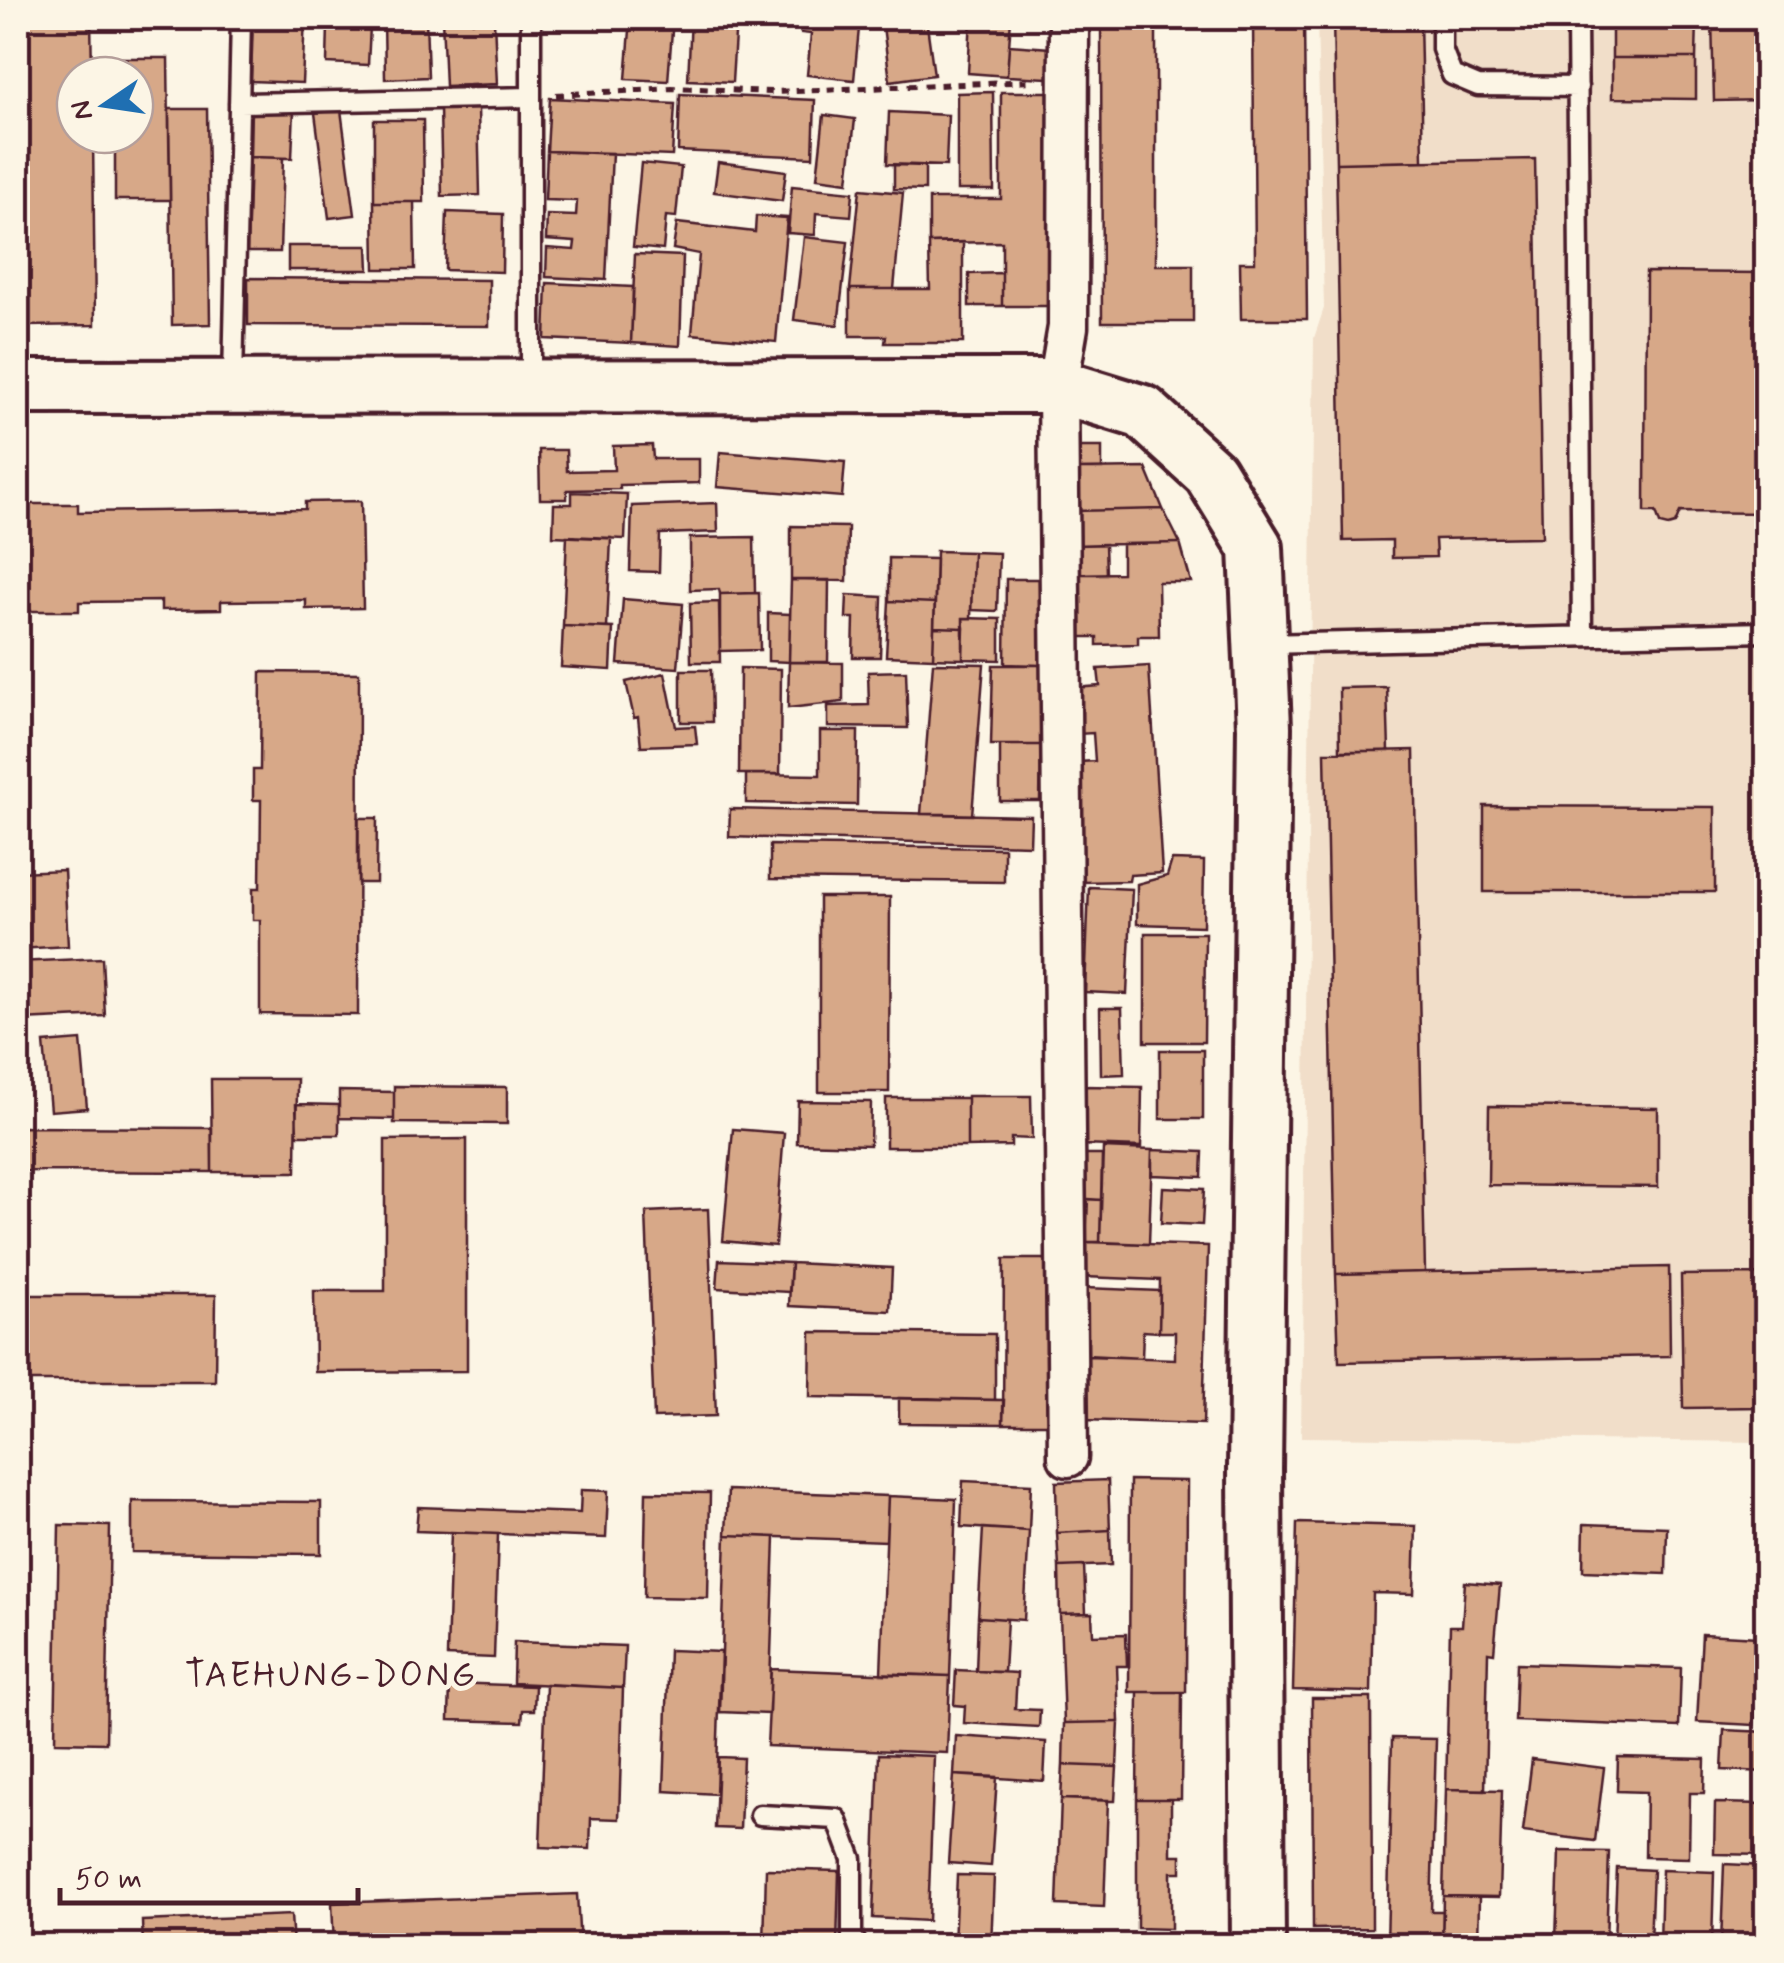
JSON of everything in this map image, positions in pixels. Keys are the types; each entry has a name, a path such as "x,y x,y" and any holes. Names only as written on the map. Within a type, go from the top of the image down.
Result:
{"street":[{"path":"1068,1457 1058,386 1068,327 1069,18"},
{"path":"18,386 1058,386 1143,412 1210,473 1256,548 1264,726 1255,1468 1258,1946"}],"lane":[{"path":"233,386 241,18"},
{"path":"531,18 532,386"},
{"path":"1442,18 1442,49 1452,75 1478,86 1578,87"},
{"path":"1577,18 1582,634"},
{"path":"239,103 531,97"},
{"path":"1258,644 1766,632"},
{"path":"760,1815 837,1819 852,1858 852,1936 858,1946"}],"path":[{"path":"531,97 672,88 773,92 1069,80"}],"shaded area":[{"path":"1317,18 1766,18 1766,1442 1301,1437 1314,338 1324,308"}],"building":[{"path":"20,18 91,18 92,55 55,55 55,155 93,155 95,325 24,326"},
{"path":"253,18 305,18 302,83 251,81"},
{"path":"324,18 374,18 374,26 324,24"},
{"path":"384,18 426,18 428,77 385,79"},
{"path":"442,18 494,21 497,84 445,86"},
{"path":"631,18 673,18 668,81 626,79"},
{"path":"691,18 736,18 732,82 688,80"},
{"path":"802,18 860,18 854,80 807,75 811,34 801,33"},
{"path":"882,18 926,18 934,75 890,81"},
{"path":"971,18 1011,18 1007,76 968,73"},
{"path":"1101,18 1156,18 1156,265 1193,265 1193,322 1102,322"},
{"path":"1253,18 1304,18 1307,319 1241,319 1240,262 1255,262"},
{"path":"1333,18 1420,18 1423,161 1336,163"},
{"path":"1612,18 1697,18 1696,58 1612,58"},
{"path":"1712,18 1766,18 1766,100 1714,101"},
{"path":"328,24 370,26 368,65 327,63"},
{"path":"1009,45 1050,48 1048,78 1007,76"},
{"path":"155,58 168,58 170,200 115,200 115,155 155,155"},
{"path":"1612,58 1696,58 1696,99 1612,98"},
{"path":"993,92 994,190 957,190 957,93"},
{"path":"1001,92 1048,92 1049,306 1002,306 1002,242 929,243 929,199 1001,199"},
{"path":"680,94 815,100 813,157 678,151"},
{"path":"550,98 675,104 672,156 547,151"},
{"path":"251,107 294,108 292,158 250,157"},
{"path":"440,108 478,108 480,195 442,196"},
{"path":"169,109 207,109 210,324 172,325"},
{"path":"341,110 355,215 329,218 315,113"},
{"path":"889,112 948,115 946,166 887,164"},
{"path":"824,115 855,119 848,182 817,178"},
{"path":"374,120 423,120 424,202 374,202"},
{"path":"547,151 612,153 606,280 546,277 547,248 574,250 575,242 546,240 547,215 576,216 577,201 545,200"},
{"path":"250,157 283,158 280,252 247,252"},
{"path":"1535,159 1542,537 1435,539 1436,557 1392,558 1392,540 1343,541 1336,163"},
{"path":"718,162 786,171 782,201 714,192"},
{"path":"641,163 681,167 676,217 666,216 663,250 633,247"},
{"path":"894,165 925,166 925,190 894,189"},
{"path":"792,186 853,192 851,216 816,213 815,235 788,233"},
{"path":"860,189 903,193 894,289 850,289"},
{"path":"374,202 414,202 415,269 375,269"},
{"path":"447,212 503,214 502,272 445,270"},
{"path":"756,216 787,218 776,342 692,334 699,254 673,249 677,223 755,232"},
{"path":"804,237 848,242 838,325 794,320"},
{"path":"963,242 963,343 885,343 886,336 850,336 850,289 930,289 929,243"},
{"path":"288,246 368,246 369,270 288,270"},
{"path":"635,254 683,256 680,346 631,343"},
{"path":"1646,272 1766,273 1766,513 1680,512 1675,524 1668,526 1660,524 1656,512 1645,512"},
{"path":"1002,273 1002,306 969,306 969,274"},
{"path":"248,278 489,280 489,326 248,325"},
{"path":"547,283 633,287 631,343 545,339"},
{"path":"652,445 653,459 699,459 699,483 567,490 567,499 540,499 539,450 566,450 567,471 614,470 613,446"},
{"path":"1076,447 1102,447 1102,469 1076,469"},
{"path":"720,452 845,462 842,497 717,487"},
{"path":"1146,468 1163,509 1074,511 1073,469"},
{"path":"572,492 627,494 625,539 553,536 554,504 572,504"},
{"path":"361,501 363,608 306,609 306,600 221,601 221,609 161,610 161,601 79,602 79,611 18,611 18,504 78,504 78,512 305,509 305,502"},
{"path":"717,503 718,532 660,534 659,572 630,571 632,506"},
{"path":"1163,509 1180,543 1075,545 1074,511"},
{"path":"791,526 848,527 847,581 791,580"},
{"path":"567,536 611,538 607,628 563,626"},
{"path":"754,537 755,593 690,590 690,538"},
{"path":"1180,543 1191,582 1158,582 1159,636 1138,636 1138,644 1097,645 1097,637 1076,637 1075,574 1122,573 1122,544"},
{"path":"1105,544 1106,574 1075,574 1075,545"},
{"path":"936,551 973,552 971,618 963,618 964,628 934,627"},
{"path":"973,552 999,553 997,611 971,610"},
{"path":"889,558 936,559 935,603 889,601"},
{"path":"1006,579 1043,579 1042,665 1005,664"},
{"path":"791,580 829,580 828,662 789,662"},
{"path":"759,593 760,650 720,651 720,594"},
{"path":"847,595 882,597 880,657 853,657 854,618 846,618"},
{"path":"623,599 683,604 678,668 618,664"},
{"path":"889,601 935,603 933,658 886,656"},
{"path":"719,602 720,662 691,662 690,603"},
{"path":"768,613 790,614 789,662 768,661"},
{"path":"963,618 1000,619 1000,660 963,659"},
{"path":"563,626 613,628 611,670 561,667"},
{"path":"934,627 964,628 963,659 933,658"},
{"path":"789,662 843,663 843,702 788,708"},
{"path":"933,663 984,664 972,815 921,814"},
{"path":"993,665 1042,665 1041,745 991,745"},
{"path":"1149,666 1162,873 1130,875 1129,881 1081,882 1076,807 1082,807 1079,762 1095,761 1093,733 1077,734 1074,688 1100,686 1098,669"},
{"path":"740,668 781,669 780,774 739,774"},
{"path":"681,670 711,670 712,722 681,722"},
{"path":"906,671 908,728 828,727 828,706 869,705 868,672"},
{"path":"261,672 359,673 358,1015 260,1014 260,920 253,920 253,888 260,888 261,800 253,800 253,770 260,770"},
{"path":"665,673 676,727 695,726 697,744 641,746 638,717 634,718 626,682"},
{"path":"1387,687 1389,751 1340,751 1339,688"},
{"path":"820,731 858,731 857,805 746,803 746,774 820,775"},
{"path":"1000,745 1041,745 1040,801 1000,801"},
{"path":"1414,750 1425,1272 1336,1274 1325,752"},
{"path":"1484,806 1715,807 1715,892 1484,892"},
{"path":"730,809 1031,816 1030,845 729,837"},
{"path":"358,818 377,818 376,883 358,883"},
{"path":"770,845 1004,848 1004,882 770,879"},
{"path":"1172,860 1204,861 1203,926 1137,924 1137,884 1167,876"},
{"path":"64,870 68,946 18,949 18,872"},
{"path":"1089,887 1132,889 1127,994 1085,992"},
{"path":"819,897 890,897 889,1092 819,1092"},
{"path":"1145,933 1205,933 1204,1042 1145,1042"},
{"path":"102,958 105,1016 22,1020 23,1031 18,1031 18,962"},
{"path":"1100,1008 1122,1008 1124,1074 1101,1075"},
{"path":"81,1040 87,1108 50,1111 44,1043"},
{"path":"1160,1050 1203,1050 1203,1119 1160,1119"},
{"path":"211,1079 297,1079 296,1172 212,1172"},
{"path":"394,1086 507,1087 507,1124 394,1123"},
{"path":"1082,1086 1142,1087 1141,1147 1082,1145"},
{"path":"339,1091 394,1092 394,1119 339,1118"},
{"path":"967,1096 1031,1096 1032,1139 1011,1138 1011,1146 967,1147"},
{"path":"886,1098 967,1098 967,1147 886,1147"},
{"path":"798,1101 871,1102 870,1145 797,1143"},
{"path":"296,1104 339,1105 339,1135 297,1135"},
{"path":"1489,1106 1658,1108 1658,1187 1488,1185"},
{"path":"18,1127 212,1128 212,1172 18,1171"},
{"path":"733,1129 784,1133 775,1246 723,1241"},
{"path":"467,1139 467,1371 315,1372 314,1291 385,1291 385,1140"},
{"path":"1103,1148 1152,1150 1149,1244 1100,1242"},
{"path":"1152,1150 1203,1152 1202,1177 1152,1175"},
{"path":"1083,1155 1102,1155 1101,1200 1082,1199"},
{"path":"1163,1187 1204,1189 1202,1225 1161,1223"},
{"path":"1088,1199 1101,1200 1100,1242 1086,1242"},
{"path":"708,1209 716,1416 654,1418 646,1212"},
{"path":"1086,1242 1208,1246 1203,1424 1085,1420 1087,1356 1175,1359 1175,1332 1159,1332 1160,1280 1085,1277"},
{"path":"1004,1259 1051,1259 1050,1424 1003,1424"},
{"path":"719,1260 791,1263 789,1292 717,1288"},
{"path":"791,1263 892,1268 890,1311 789,1306"},
{"path":"1669,1267 1670,1356 1339,1362 1336,1274"},
{"path":"1762,1274 1763,1407 1683,1408 1681,1275"},
{"path":"1762,1274 1766,1274 1766,1362 1762,1362"},
{"path":"1085,1288 1160,1291 1159,1332 1143,1331 1142,1358 1087,1355 1086,1379"},
{"path":"18,1295 216,1295 215,1381 18,1381"},
{"path":"811,1332 995,1334 995,1400 810,1397"},
{"path":"899,1398 1004,1400 1003,1424 899,1423"},
{"path":"1108,1480 1110,1530 1057,1533 1056,1482"},
{"path":"1130,1480 1187,1481 1186,1692 1129,1692"},
{"path":"963,1481 1031,1484 1029,1531 961,1527"},
{"path":"581,1490 608,1491 606,1538 416,1531 418,1507 580,1513"},
{"path":"728,1490 888,1496 886,1541 726,1535"},
{"path":"646,1492 710,1493 708,1598 644,1597"},
{"path":"888,1496 956,1499 950,1676 881,1674"},
{"path":"132,1501 321,1502 321,1554 132,1552"},
{"path":"1297,1523 1416,1526 1414,1594 1373,1593 1371,1692 1293,1690"},
{"path":"1584,1524 1667,1527 1666,1574 1583,1571"},
{"path":"59,1525 110,1526 106,1743 55,1742"},
{"path":"983,1528 1029,1531 1024,1620 978,1617"},
{"path":"1110,1530 1111,1565 1059,1567 1057,1533"},
{"path":"451,1532 498,1534 494,1658 447,1656"},
{"path":"726,1535 775,1537 769,1714 720,1712"},
{"path":"1084,1566 1086,1613 1060,1614 1059,1567"},
{"path":"1465,1582 1500,1585 1494,1653 1488,1652 1485,1790 1446,1789 1450,1626 1462,1626"},
{"path":"1092,1613 1093,1635 1126,1634 1127,1666 1117,1666 1119,1722 1064,1723 1060,1614"},
{"path":"978,1617 1007,1619 1004,1672 976,1671"},
{"path":"1702,1634 1758,1637 1754,1725 1697,1722"},
{"path":"514,1642 625,1646 623,1688 513,1683"},
{"path":"669,1650 721,1652 716,1794 664,1791"},
{"path":"1517,1663 1681,1668 1679,1727 1515,1721"},
{"path":"771,1669 950,1676 947,1753 767,1746"},
{"path":"956,1670 1017,1673 1015,1709 1040,1710 1039,1727 964,1723 965,1706 954,1705"},
{"path":"450,1683 535,1686 534,1710 523,1710 522,1722 449,1720"},
{"path":"546,1684 623,1688 619,1819 591,1818 590,1849 540,1847"},
{"path":"1138,1692 1182,1692 1181,1799 1137,1799"},
{"path":"1312,1698 1371,1698 1372,1928 1313,1929"},
{"path":"1119,1722 1117,1767 1063,1765 1064,1723"},
{"path":"1724,1730 1766,1732 1766,1772 1722,1770"},
{"path":"956,1736 1046,1742 1044,1781 954,1775"},
{"path":"1392,1738 1436,1739 1431,1911 1443,1911 1442,1946 1387,1946"},
{"path":"879,1754 934,1756 928,1921 873,1918"},
{"path":"718,1757 743,1758 740,1829 715,1828"},
{"path":"1618,1757 1705,1759 1704,1793 1690,1793 1689,1858 1645,1857 1646,1792 1617,1791"},
{"path":"1532,1759 1604,1768 1595,1841 1523,1832"},
{"path":"1063,1765 1117,1767 1115,1801 1061,1799"},
{"path":"954,1775 997,1777 991,1866 948,1863"},
{"path":"1446,1789 1502,1790 1499,1897 1443,1896"},
{"path":"1061,1799 1108,1800 1104,1907 1057,1905"},
{"path":"1137,1799 1171,1799 1171,1855 1181,1855 1181,1872 1171,1872 1171,1929 1137,1928"},
{"path":"1715,1803 1766,1804 1766,1855 1714,1854"},
{"path":"1559,1851 1609,1852 1606,1943 1556,1941"},
{"path":"1724,1864 1766,1866 1762,1946 1721,1944"},
{"path":"1617,1868 1653,1870 1650,1943 1614,1942"},
{"path":"766,1869 839,1871 837,1946 764,1946"},
{"path":"1662,1870 1714,1872 1712,1946 1660,1946"},
{"path":"957,1875 994,1876 991,1946 954,1946"},
{"path":"577,1894 580,1946 334,1946 332,1903"},
{"path":"1443,1896 1479,1897 1478,1946 1442,1946"},
{"path":"291,1915 293,1946 143,1946 142,1921"}],"district":[{"name":"TAEHUNG-DONG","path":"331,1676"}]}
